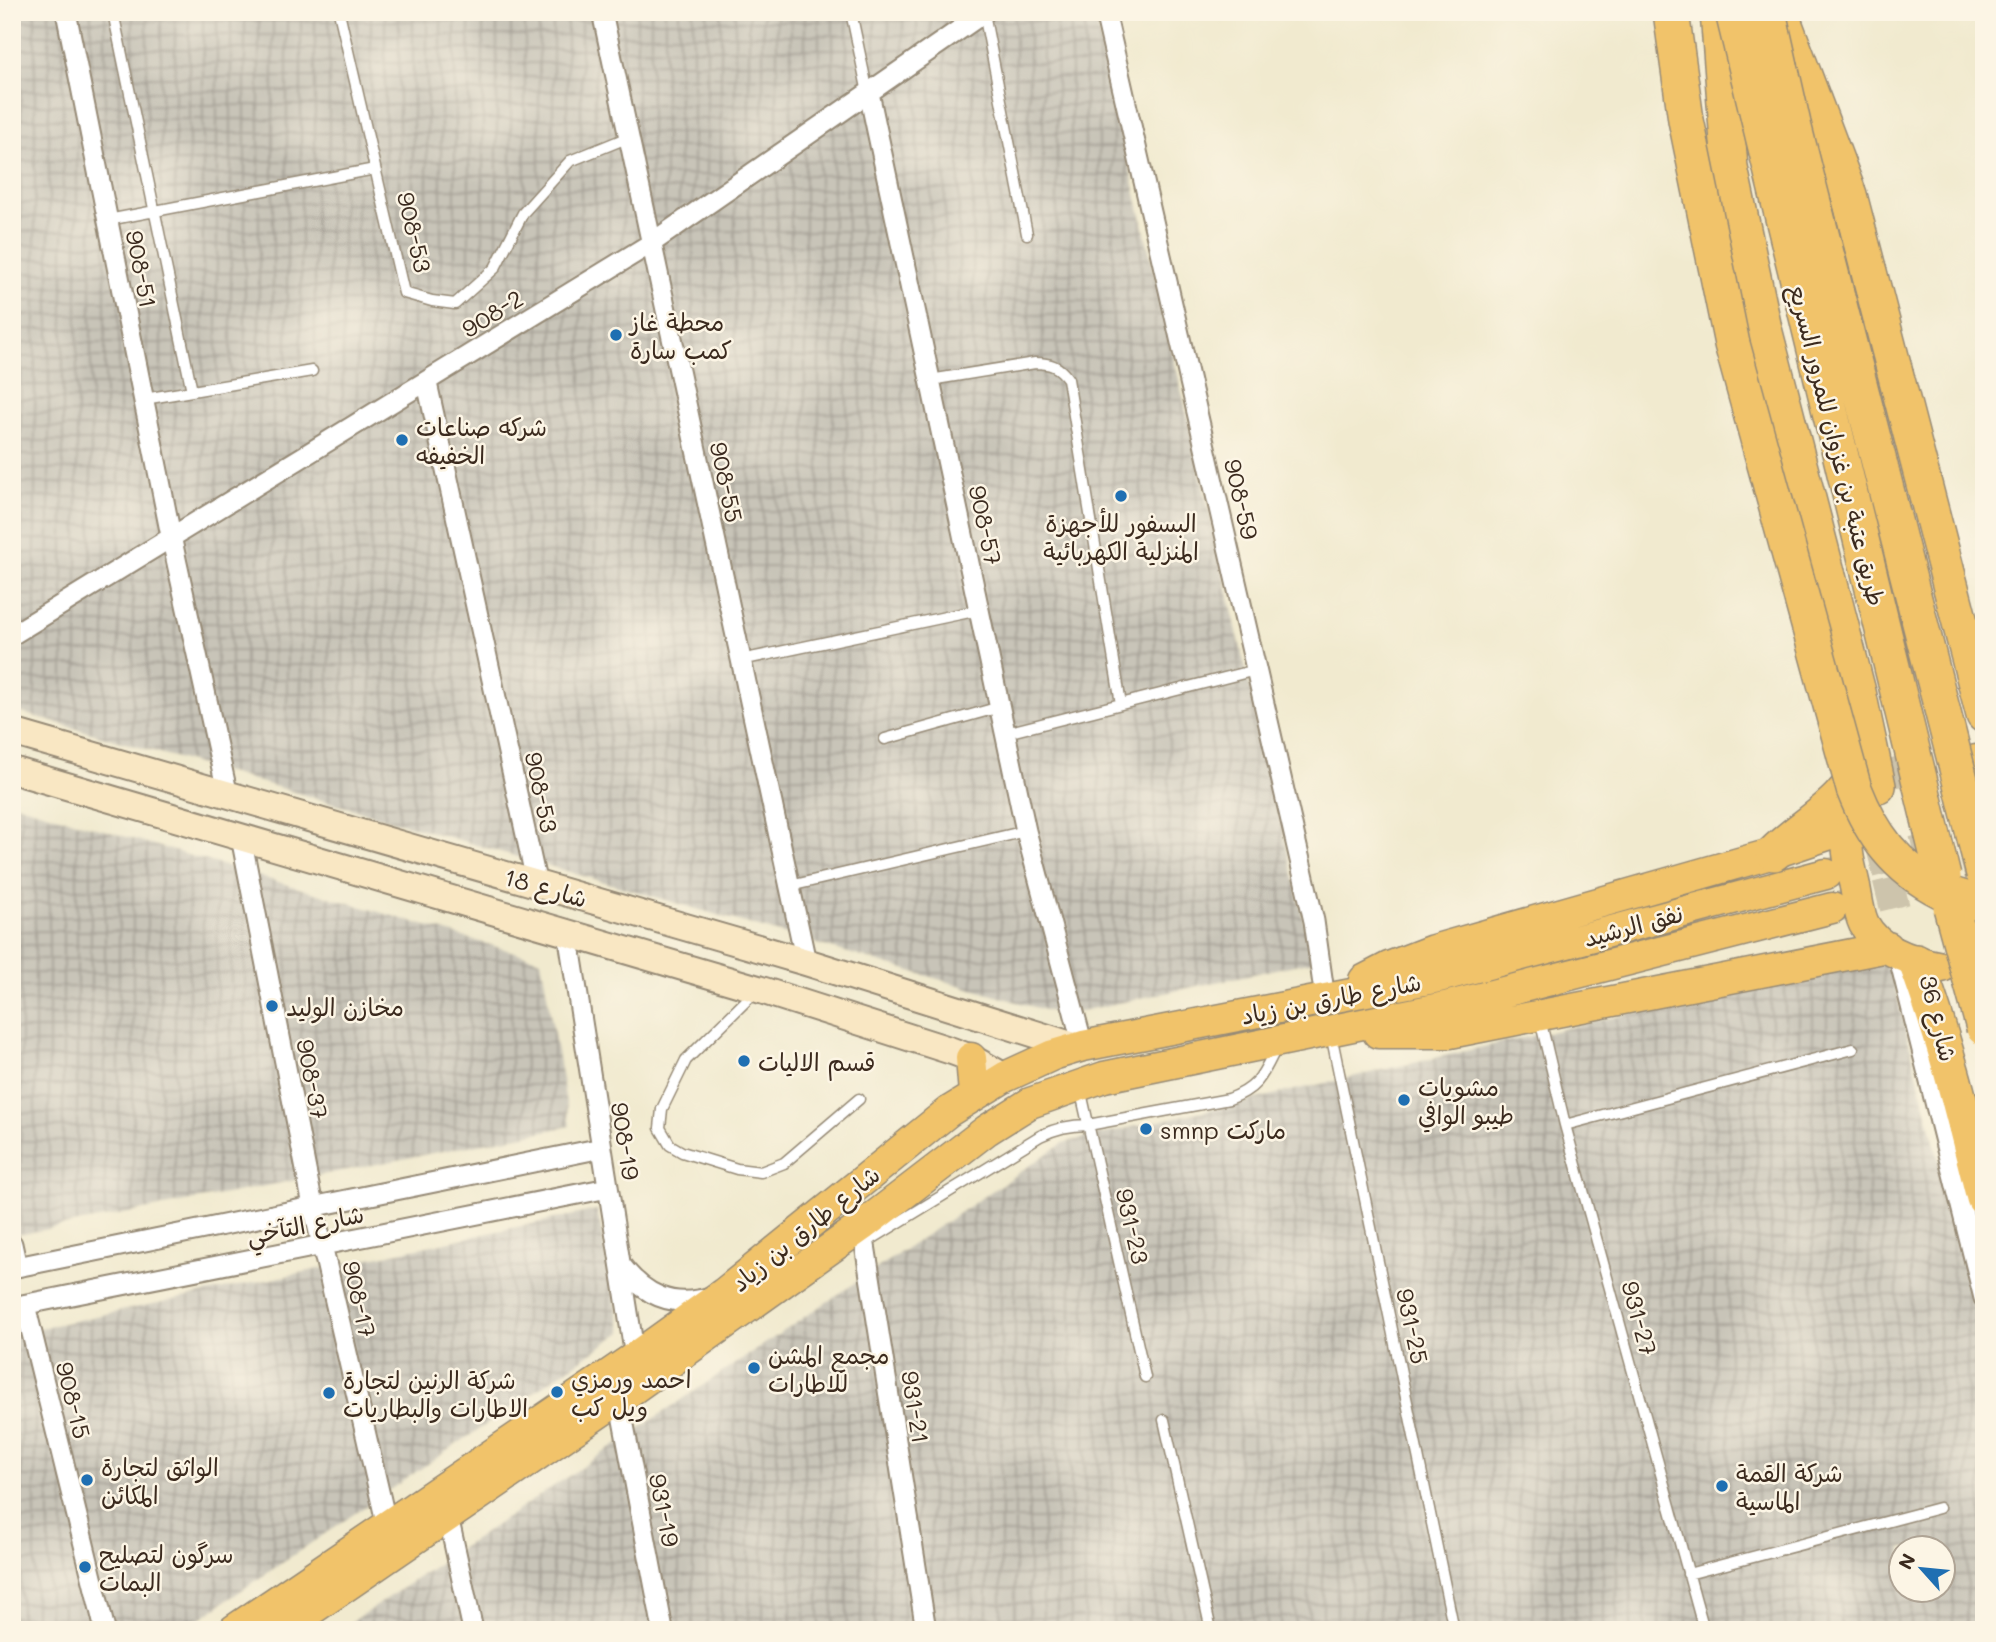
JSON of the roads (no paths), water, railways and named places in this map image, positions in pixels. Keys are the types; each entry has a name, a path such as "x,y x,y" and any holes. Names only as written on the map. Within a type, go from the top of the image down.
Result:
{"highway":[{"path":"1671,12 1686,120 1732,344 1854,789 1865,818 1884,845 1911,872 1943,892 1959,896"},
{"path":"1718,12 1730,168 1764,329 1880,784"},
{"name":"طريق عتبة بن غزوان للمرور السريع","path":"1733,12 1959,896 1984,1028"},
{"name":"طريق عتبة بن غزوان للمرور السريع","path":"1768,12 1796,137 1984,874"},
{"path":"1780,12 1849,195 1984,715"},
{"path":"1774,853 1788,838 1834,804 1858,774 1869,740"},
{"path":"1911,958 1934,1009 1984,1198"}],"main road":[{"path":"1327,998 1389,967 1433,950 1774,853 1852,823 1845,846 1864,924 1911,958"},
{"name":"نفق الرشيد","path":"1439,977 1826,874"},
{"name":"نفق الرشيد","path":"1445,1007 1832,908"},
{"path":"1333,1030 1393,1034 1450,1033 1911,958"},
{"name":"شارع طارق بن زياد","path":"234,1630 635,1357 724,1293 948,1112 1005,1077 1080,1046 1439,977"},
{"name":"شارع طارق بن زياد","path":"282,1630 864,1235 1008,1116 1030,1103 1104,1077 1445,1007"},
{"path":"971,1058 974,1094"}],"street":[{"name":"908-51","path":"66,12 171,536"},
{"name":"908-55","path":"602,12 806,962"},
{"name":"908-59","path":"1105,12 1314,921 1327,998"},
{"name":"908-2","path":"12,635 650,244 985,13"},
{"name":"908-57","path":"869,93 1027,831 1080,1046"},
{"name":"908-53","path":"427,383 537,885"},
{"path":"171,536 228,796"},
{"name":"شارع 18","path":"12,732 806,962 1080,1046"},
{"name":"شارع 18","path":"12,770 747,986 971,1058 1005,1077"},
{"name":"908-37","path":"241,837 313,1206"},
{"name":"908-19","path":"568,933 635,1357"},
{"path":"747,945 747,986"},
{"name":"شارع 36","path":"1911,958 1984,1298"},
{"name":"شارع التآخي","path":"15,1267 602,1148"},
{"name":"شارع التآخي","path":"18,1306 608,1188"},
{"name":"931-21","path":"844,1196 864,1235 926,1630"},
{"name":"908-17","path":"313,1206 387,1526"},
{"path":"12,1244 15,1267"},
{"path":"621,1265 637,1285 671,1301 696,1302 724,1293"},
{"name":"908-15","path":"18,1306 105,1630"},
{"name":"931-19","path":"619,1399 663,1630"},
{"path":"448,1516 473,1630"}],"lane":[{"path":"113,12 192,391"},
{"name":"908-53","path":"339,12 404,293 455,304 495,268 523,213 570,161 629,137"},
{"name":"908-57","path":"850,12 869,93"},
{"path":"985,13 1027,234"},
{"path":"108,220 375,169"},
{"path":"930,380 1035,363 1049,363 1061,369 1068,379 1121,704"},
{"path":"144,399 312,371"},
{"path":"741,660 979,610"},
{"path":"1006,733 1256,670"},
{"path":"885,739 1000,707"},
{"path":"790,886 1027,831"},
{"path":"747,986 686,1060 662,1109 660,1128 670,1145 682,1152 737,1169 761,1172 784,1163 859,1099"},
{"name":"931-27","path":"1539,1017 1565,1125 1704,1630"},
{"name":"931-25","path":"1333,1030 1454,1630"},
{"path":"864,1235 1055,1129 1241,1095 1255,1086 1279,1041"},
{"path":"1565,1125 1853,1049"},
{"name":"931-23","path":"1080,1084 1145,1377"},
{"path":"1164,1420 1212,1630"},
{"path":"1688,1574 1940,1507"}],"tunnel":[{"path":"1893,773 1961,757 1976,760"},
{"path":"1826,874 1984,834"},
{"path":"1833,908 1984,870"}],"place":[{"name":"محطة غاز كمب سارة","path":"616,335"},
{"name":"شركه صناعات الخفيفه","path":"402,440"},
{"name":"البسفور للأجهزة المنزلية الكهربائية","path":"1121,496"},
{"name":"مخازن الوليد","path":"272,1006"},
{"name":"قسم الاليات","path":"744,1061"},
{"name":"مشويات طيبو الوافي","path":"1404,1100"},
{"name":"smnp ماركت","path":"1146,1129"},
{"name":"مجمع المشن للاطارات","path":"754,1368"},
{"name":"احمد ورمزي ويل كب","path":"557,1392"},
{"name":"شركة الرنين لتجارة الاطارات والبطاريات","path":"329,1393"},
{"name":"الواثق لتجارة المكائن","path":"87,1480"},
{"name":"شركة القمة الماسية","path":"1722,1486"},
{"name":"سرگون لتصليح البمات","path":"85,1567"}]}
